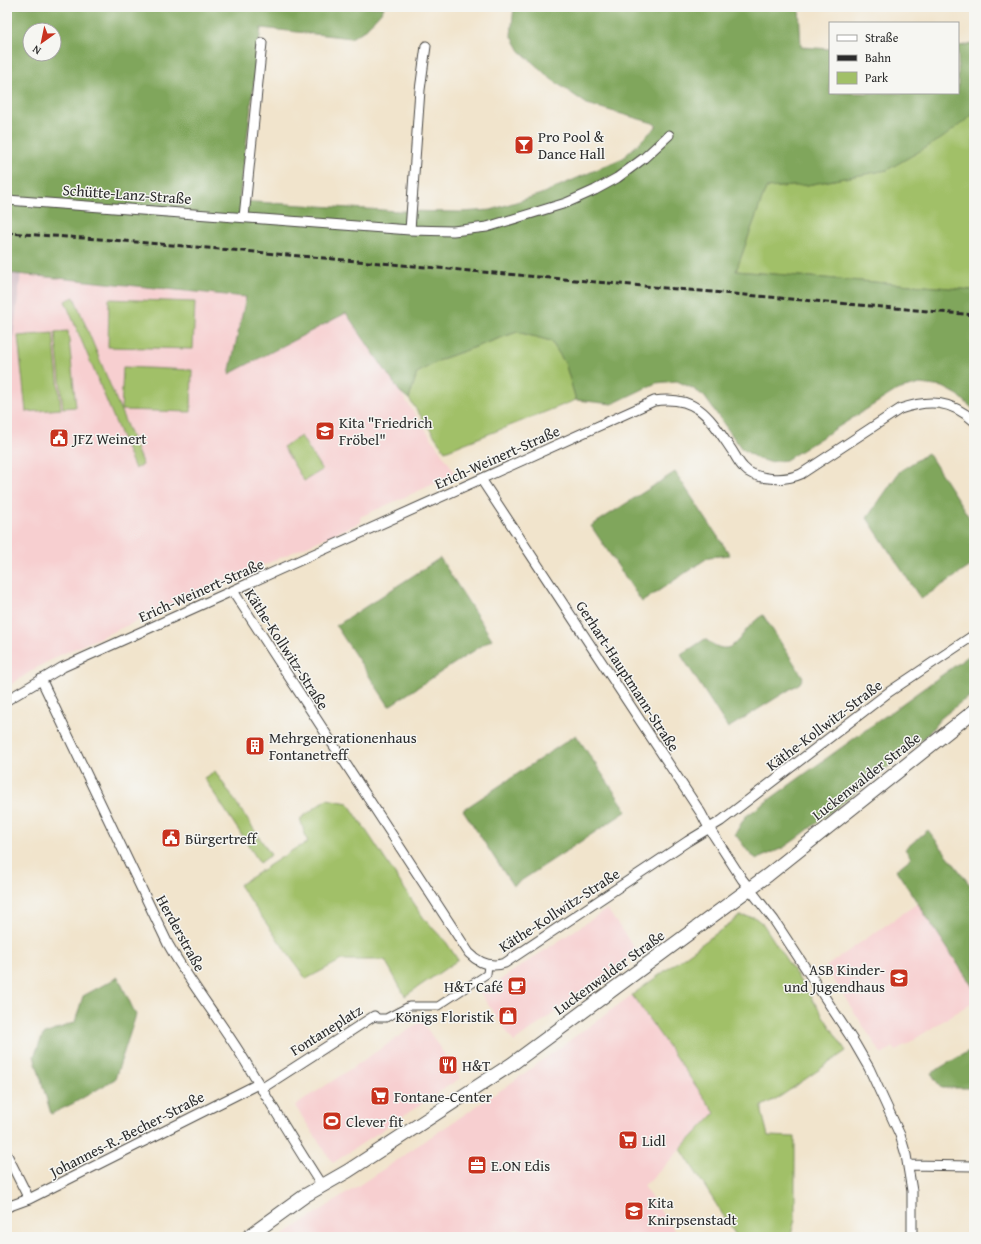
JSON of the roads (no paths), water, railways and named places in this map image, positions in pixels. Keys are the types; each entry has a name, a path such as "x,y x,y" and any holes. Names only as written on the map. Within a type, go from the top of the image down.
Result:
{"main road":[{"name":"Luckenwalder Straße","path":"248,1237 293,1204 348,1171 512,1064 749,888 974,710"}],"street":[{"path":"244,217 262,44"},
{"path":"410,230 420,90 426,46"},
{"name":"Schütte-Lanz-Straße","path":"7,200 410,230 454,231 487,227 566,203 617,178 644,158 669,135"},
{"name":"Erich-Weinert-Straße","path":"7,700 63,667 654,401 674,400 693,405 701,410 715,424 744,469 763,477 779,479 790,478 801,474 900,408 909,405 928,402 947,404 962,411 974,421"},
{"name":"Gerhart-Hauptmann-Straße","path":"481,479 697,807 709,828 749,888 774,920 864,1058 900,1135 908,1165 912,1198 912,1237"},
{"name":"Käthe-Kollwitz-Straße","path":"232,591 469,953 488,965 505,963 721,821 889,692 974,635"},
{"name":"Herderstraße","path":"41,679 165,938 182,967 248,1066 322,1186"},
{"name":"Fontaneplatz","path":"259,1086 374,1016 378,1018 386,1018 409,1006 438,1006 487,974 488,965"},
{"name":"Johannes-R.-Becher-Straße","path":"7,1207 29,1199 259,1086"},
{"path":"7,1156 29,1199"},
{"path":"908,1165 974,1166"}],"railway":[{"path":"7,233 243,251 974,315"}],"place":[{"name":"Pro Pool & Dance Hall","path":"524,145"},
{"name":"Kita \"Friedrich Fröbel\"","path":"325,431"},
{"name":"JFZ Weinert","path":"59,438"},
{"name":"Mehrgenerationenhaus Fontanetreff","path":"255,746"},
{"name":"Bürgertreff","path":"171,838"},
{"name":"ASB Kinder- und Jugendhaus","path":"899,978"},
{"name":"H&T Café","path":"517,986"},
{"name":"Königs Floristik","path":"508,1016"},
{"name":"H&T","path":"448,1065"},
{"name":"Fontane-Center","path":"380,1096"},
{"name":"Clever fit","path":"332,1121"},
{"name":"Lidl","path":"628,1140"},
{"name":"E.ON Edis","path":"477,1165"},
{"name":"Kita Knirpsenstadt","path":"634,1211"}]}
